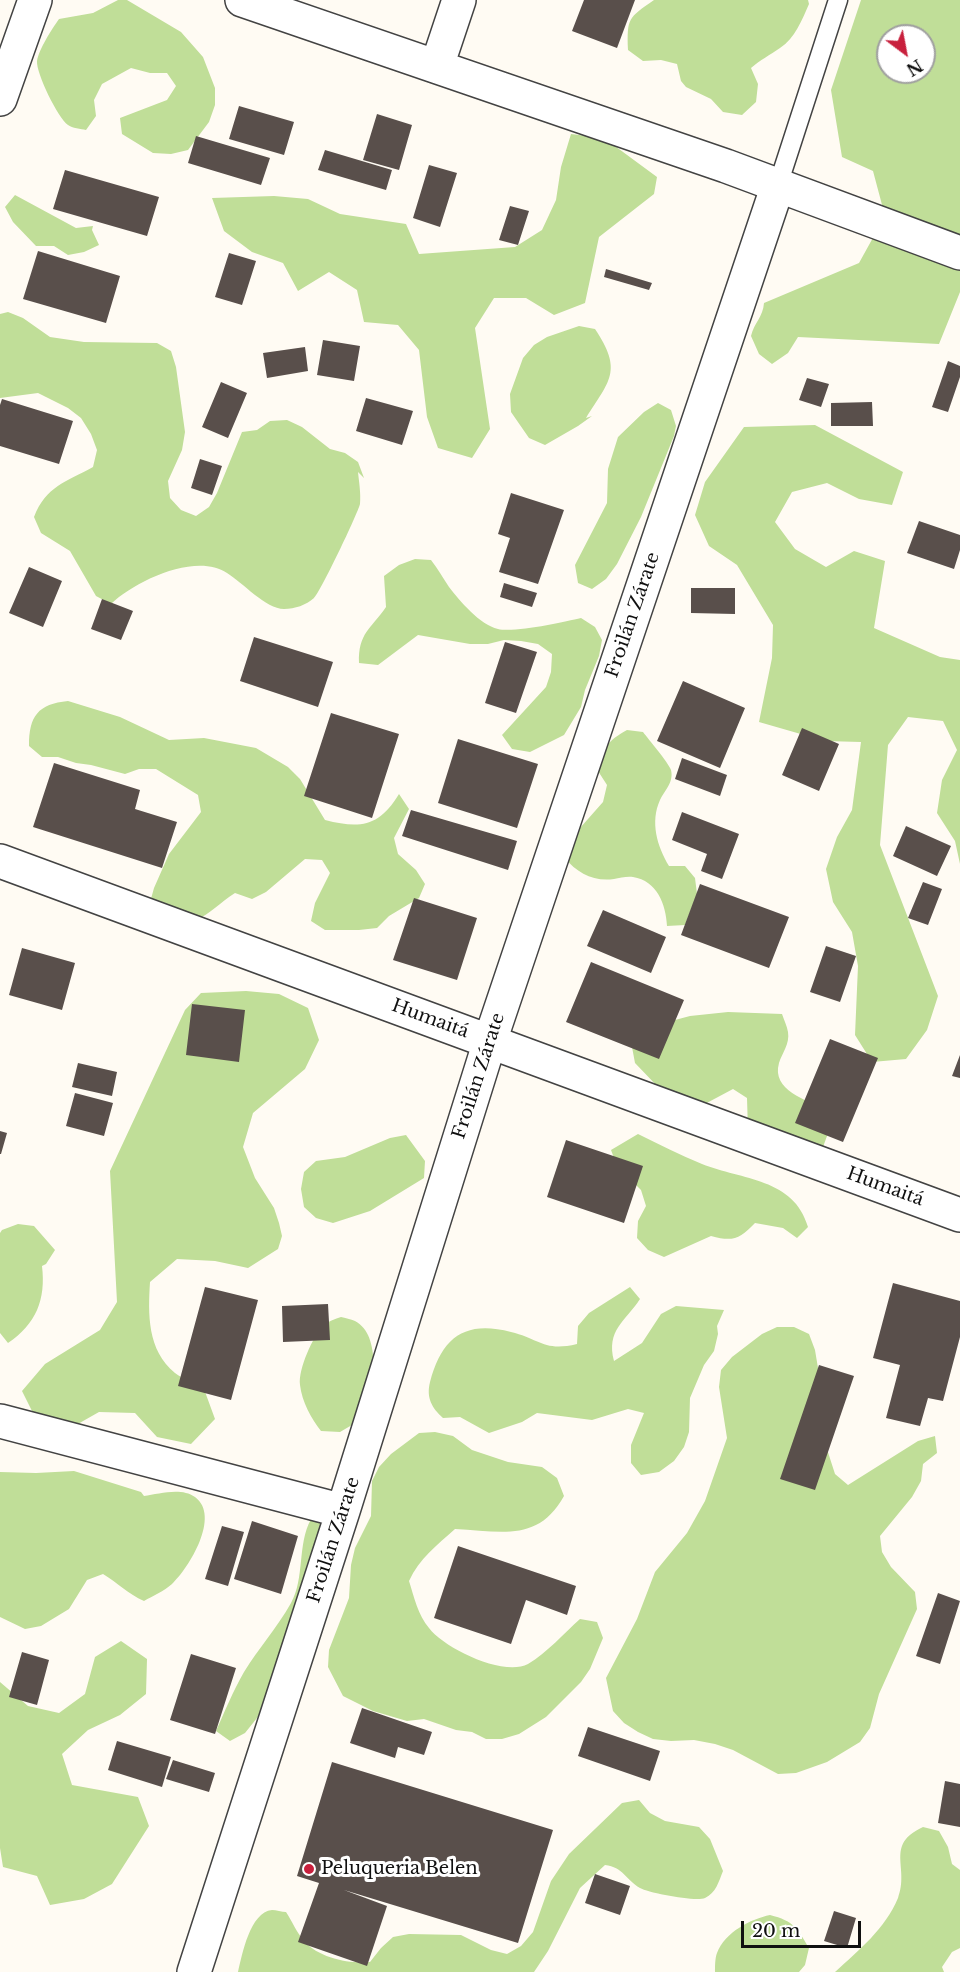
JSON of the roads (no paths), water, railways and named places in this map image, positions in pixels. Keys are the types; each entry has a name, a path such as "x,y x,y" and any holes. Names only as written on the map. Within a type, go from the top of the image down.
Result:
{"street":[{"path":"0,99 36,0"},
{"path":"242,0 778,185 960,253"},
{"path":"437,66 459,0"},
{"name":"Froilán Zárate","path":"194,1972 343,1511 490,1041 778,185"},
{"name":"Humaitá","path":"0,861 960,1215"},
{"path":"0,1421 343,1511"}],"lane":[{"path":"778,185 837,0"}],"place":[{"name":"Peluqueria Belen","path":"309,1869"}]}
